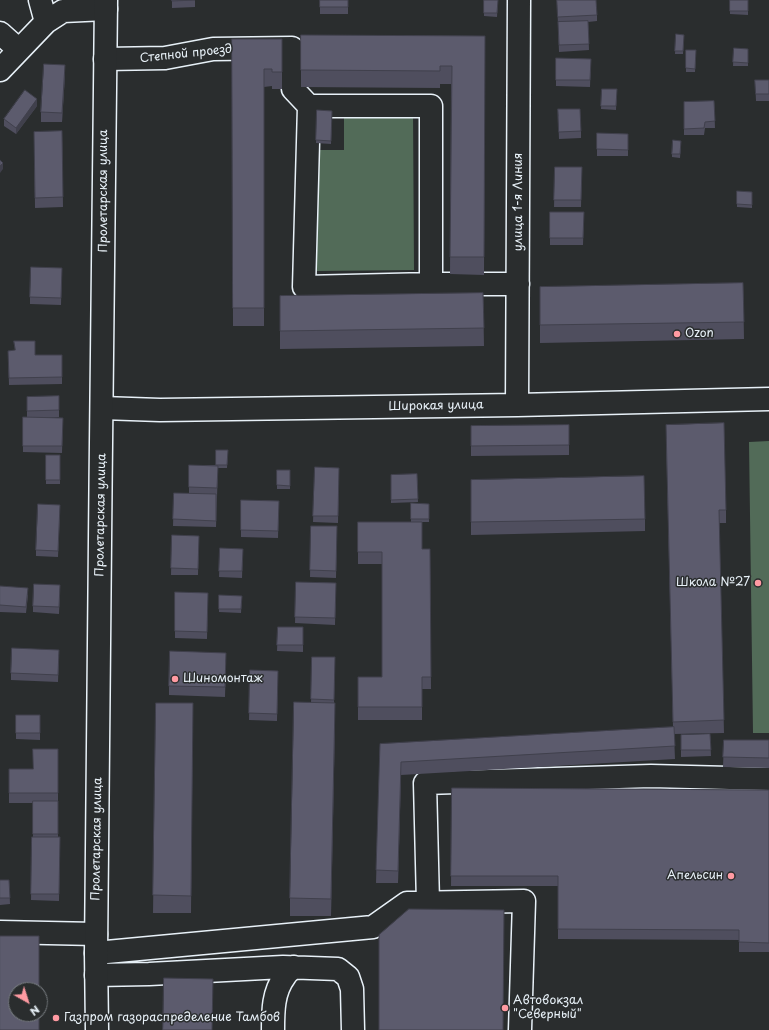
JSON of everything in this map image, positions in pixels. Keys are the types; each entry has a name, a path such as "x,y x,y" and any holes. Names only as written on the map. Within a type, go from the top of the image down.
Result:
{"street":[{"path":"40,0 46,22"},
{"name":"улица 1-я Линия","path":"517,405 519,0"},
{"path":"0,70 46,22 63,11 106,4"},
{"name":"Пролетарская улица","path":"96,1030 106,4"},
{"path":"0,33 19,50"},
{"name":"Степной проезд","path":"105,59 165,58 213,49 292,48 293,89 309,106"},
{"path":"431,284 431,106 309,106 304,287 431,284 518,284"},
{"name":"Широкая улица","path":"102,408 160,410 517,405 769,399"},
{"path":"428,903 426,783 651,776 769,779"},
{"path":"0,932 96,944 373,928 407,903 524,901 520,1030"},
{"path":"96,975 149,974 282,967 338,969 348,977 352,989 353,1030"},
{"path":"273,1030 273,1006 279,987 285,975 294,967"}],"green space":[{"path":"413,111 414,270 317,271 316,150 344,150 344,112"},
{"name":"Школа №27","path":"769,441 769,733 753,733 749,442"}],"building":[{"path":"172,0 195,0 172,1"},
{"path":"320,0 348,0 348,7 320,7"},
{"path":"484,0 498,0 497,13 484,13"},
{"path":"557,0 596,0 597,15 558,17"},
{"path":"730,0 748,0 748,11 730,11"},
{"path":"588,21 589,44 559,45 558,22"},
{"path":"676,34 684,35 683,51 675,51"},
{"path":"301,35 485,36 484,257 450,257 452,66 440,66 440,71 301,70"},
{"path":"232,39 282,39 282,72 272,72 272,69 264,69 264,308 233,308"},
{"path":"734,48 748,49 748,63 733,62"},
{"path":"686,50 696,50 695,69 686,68"},
{"path":"556,58 591,59 590,80 556,80"},
{"path":"44,64 65,65 62,113 41,112"},
{"path":"755,80 769,80 769,94 756,94"},
{"path":"602,89 617,89 616,106 601,106"},
{"path":"25,90 37,99 16,128 4,119"},
{"path":"714,101 715,121 705,122 704,128 684,129 684,102"},
{"path":"558,109 580,109 581,131 559,132"},
{"path":"317,110 332,111 331,141 316,140"},
{"path":"62,131 63,197 35,198 34,132"},
{"path":"597,133 628,134 628,150 597,149"},
{"path":"673,140 681,141 680,154 672,154"},
{"path":"555,167 582,167 581,200 554,200"},
{"path":"737,191 752,192 752,205 737,204"},
{"path":"550,212 584,212 583,238 550,238"},
{"path":"31,267 62,268 61,298 30,297"},
{"path":"743,283 744,322 540,325 540,287"},
{"path":"483,293 484,328 280,331 280,296"},
{"path":"14,341 35,341 35,355 62,355 62,377 9,378 8,351 15,350"},
{"path":"59,396 59,410 27,411 27,397"},
{"path":"23,417 63,418 62,446 23,446"},
{"path":"724,423 726,510 719,510 724,720 673,722 666,425"},
{"path":"569,425 569,445 471,446 471,426"},
{"path":"216,450 228,450 227,465 216,465"},
{"path":"46,455 60,455 60,480 46,480"},
{"path":"189,465 218,466 217,488 189,487"},
{"path":"315,467 339,468 338,516 313,516"},
{"path":"277,470 290,470 290,486 277,485"},
{"path":"417,474 418,499 391,500 391,475"},
{"path":"644,476 645,519 471,522 471,480"},
{"path":"174,493 216,494 216,521 173,519"},
{"path":"241,500 279,501 278,531 241,530"},
{"path":"411,503 429,504 429,519 411,519"},
{"path":"38,504 60,505 58,551 36,550"},
{"path":"358,522 422,522 422,549 430,549 431,677 422,677 422,707 358,707 358,677 382,677 382,552 358,552"},
{"path":"311,526 337,526 336,571 310,570"},
{"path":"172,535 199,536 198,569 171,568"},
{"path":"220,548 243,549 242,571 219,571"},
{"path":"296,582 336,583 335,618 295,617"},
{"path":"34,584 60,585 59,607 33,606"},
{"path":"0,586 28,588 26,607 0,605"},
{"path":"175,592 208,593 207,632 175,631"},
{"path":"219,595 242,596 241,609 219,609"},
{"path":"278,627 303,627 303,645 277,645"},
{"path":"12,648 59,650 58,675 11,673"},
{"path":"170,651 226,653 225,687 169,686"},
{"path":"312,657 335,657 334,700 311,699"},
{"path":"250,670 278,671 277,714 249,713"},
{"path":"294,702 335,703 331,899 290,898"},
{"path":"156,703 193,703 191,896 153,895"},
{"path":"16,715 40,715 40,733 16,733"},
{"path":"674,727 675,746 401,762 398,871 376,870 380,744"},
{"path":"710,734 711,750 681,750 681,735"},
{"path":"724,740 769,740 769,758 723,757"},
{"path":"33,749 58,749 58,793 9,793 9,769 33,769"},
{"path":"452,788 769,790 769,943 739,942 739,930 558,929 558,876 451,876"},
{"path":"33,801 58,801 58,834 33,834"},
{"path":"32,837 60,837 59,894 31,894"},
{"path":"0,880 9,880 10,898 0,898"},
{"path":"409,909 504,910 503,1030 379,1030 379,935"},
{"path":"0,936 39,936 39,982 8,982 8,1022 39,1022 39,1030 0,1030"},
{"path":"164,978 213,979 212,1030 163,1030"}],"place":[{"name":"Ozon","path":"677,334"},
{"name":"Школа №27","path":"758,583"},
{"name":"Шиномонтаж","path":"175,679"},
{"name":"Апельсин","path":"731,876"},
{"name":"Автовокзал \"Северный\"","path":"505,1008"},
{"name":"Газпром газораспределение Тамбов","path":"56,1018"}]}
